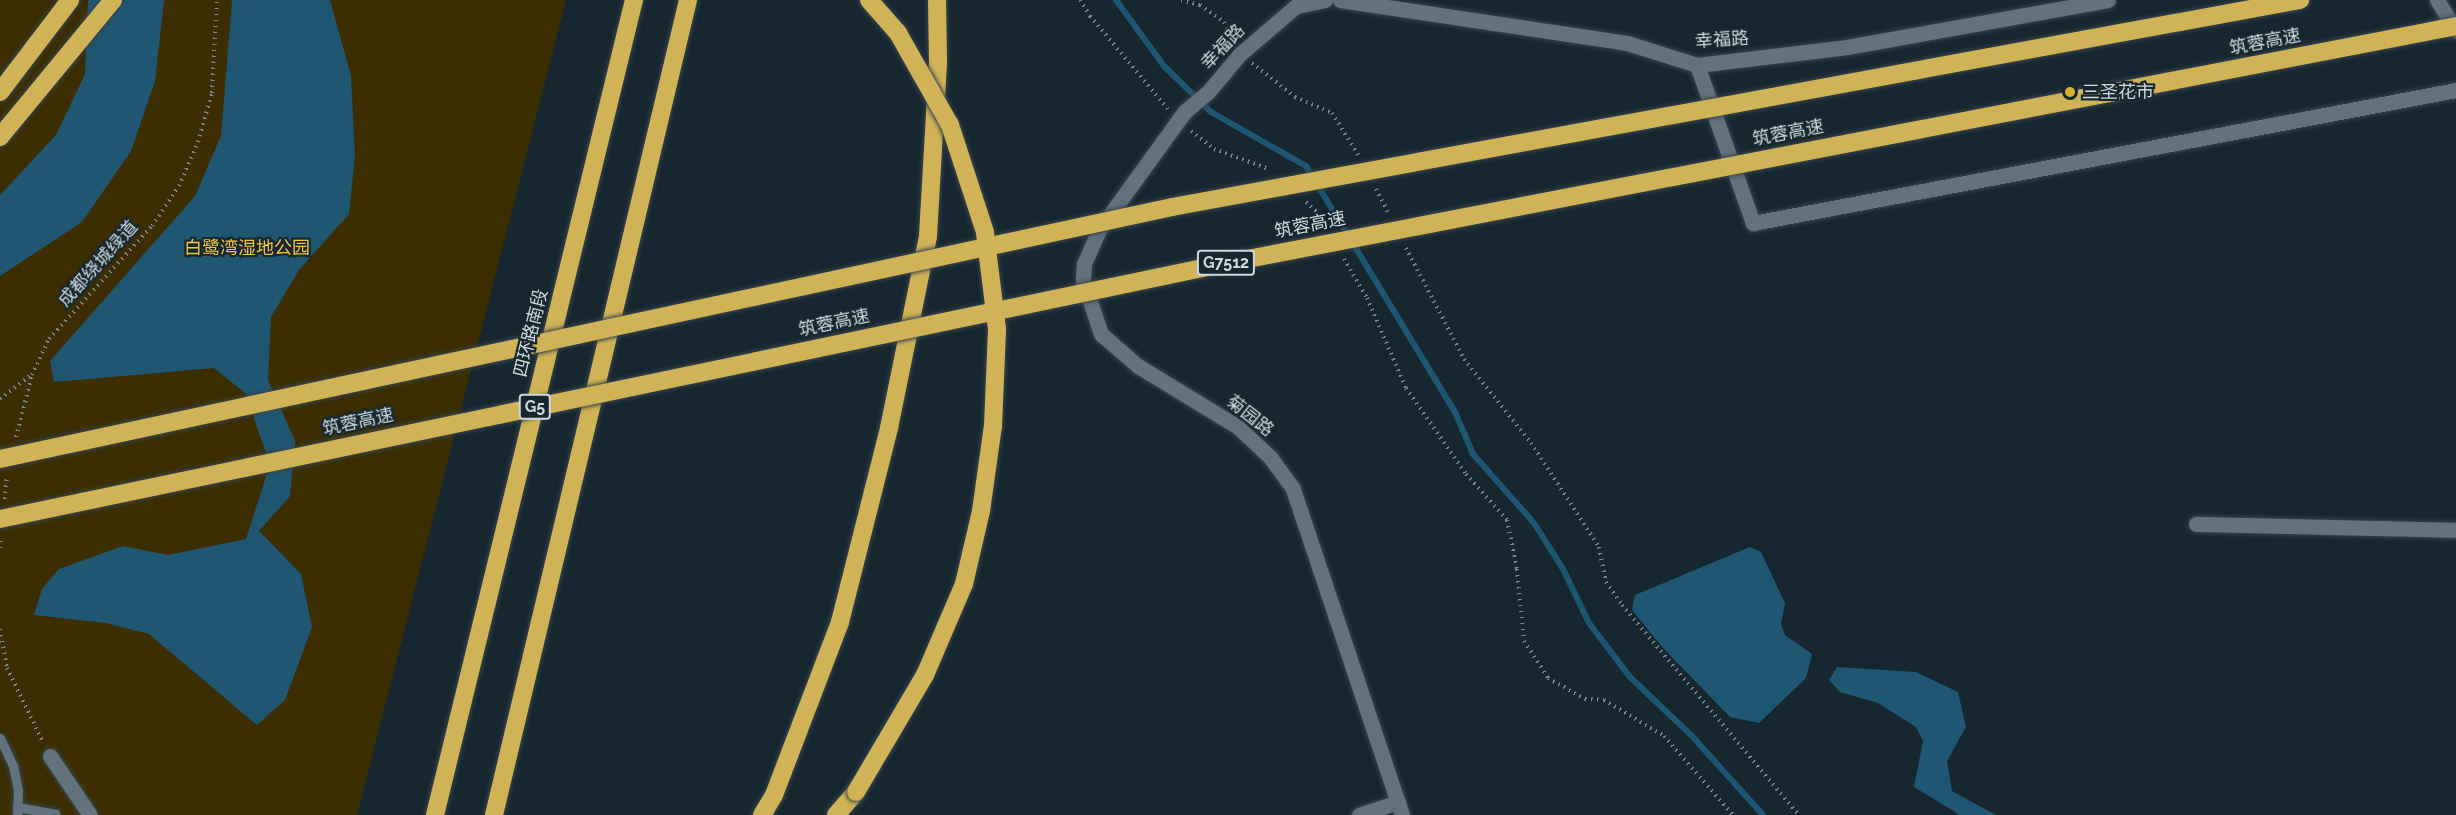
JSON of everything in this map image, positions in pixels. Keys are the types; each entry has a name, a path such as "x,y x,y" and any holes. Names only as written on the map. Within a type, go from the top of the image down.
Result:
{"highway":[{"path":"0,93 70,0"},
{"path":"0,137 113,0"},
{"name":"四环路南段","path":"435,815 634,0"},
{"path":"494,815 688,0"},
{"path":"836,815 856,792 926,675 964,584 981,511 993,426 997,329 986,232 950,126 898,33 868,0"},
{"path":"762,815 774,795 840,622 889,428 928,236 938,61 937,0"},
{"name":"筑蓉高速","path":"4,466 1173,207 2300,0"},
{"name":"筑蓉高速","path":"2,518 1227,262 2456,28"}],"street":[{"name":"幸福路","path":"1182,116 1208,92 1240,54 1296,6 1325,0"},
{"name":"幸福路","path":"1340,0 1627,43 1698,65 1847,46 2108,0"},
{"path":"2437,0 2456,28"},
{"path":"1698,65 1753,223 2456,90"},
{"name":"菊园路","path":"1182,116 1099,230 1084,264 1083,280 1088,301 1101,334 1138,366 1238,428 1270,457 1293,489 1400,809"},
{"path":"2196,524 2456,530"},
{"path":"50,756 90,815"},
{"path":"1359,815 1400,809"}],"lane":[{"path":"0,738 13,765 18,790 17,811 55,814"}],"path":[{"name":"成都绕城绿道","path":"16,440 32,375 49,339 152,226 178,186 198,142 212,93 218,0"},
{"path":"1080,0 1090,16 1214,149 1269,169 1278,176"},
{"path":"1181,0 1200,5 1224,22 1240,54 1295,97 1332,113 1363,162"},
{"path":"1373,183 1394,224"},
{"path":"1302,199 1319,213 1329,232"},
{"path":"1404,245 1464,359 1531,443 1599,547 1606,582 1622,605 1798,815"},
{"path":"1340,251 1367,298 1406,388 1466,474 1507,520 1517,569 1524,641 1548,678 1586,699 1604,700 1664,736 1733,815"},
{"path":"0,399 32,375"},
{"path":"0,548 4,466"},
{"path":"0,629 6,668 50,756"}],"green space":[{"name":"白鹭湾湿地公园","path":"0,0 566,0 357,815 0,815"}],"water":[{"path":"88,0 164,0 155,81 131,151 82,222 0,276 0,195 56,135 85,74"},
{"path":"232,0 330,0 351,76 355,156 349,214 299,270 271,317 268,380 295,441 290,496 259,531 301,574 312,627 285,700 257,725 149,634 106,623 34,615 42,589 59,569 123,546 168,555 246,539 270,464 245,393 214,368 54,382 50,361 195,196 221,136"},
{"path":"1750,547 1761,552 1785,603 1781,624 1785,635 1812,654 1806,678 1759,723 1730,717 1663,648 1632,610 1635,595"},
{"path":"1837,667 1916,672 1958,692 1966,727 1947,761 1952,791 1996,815 1960,815 1914,787 1923,741 1916,727 1878,703 1840,692 1829,680"}],"waterway":[{"path":"1116,0 1164,66 1211,112 1306,166 1455,412 1473,454 1534,523 1563,569 1589,623 1630,677 1691,735 1763,815"}],"place":[{"name":"三圣花市","path":"2070,92"}]}
